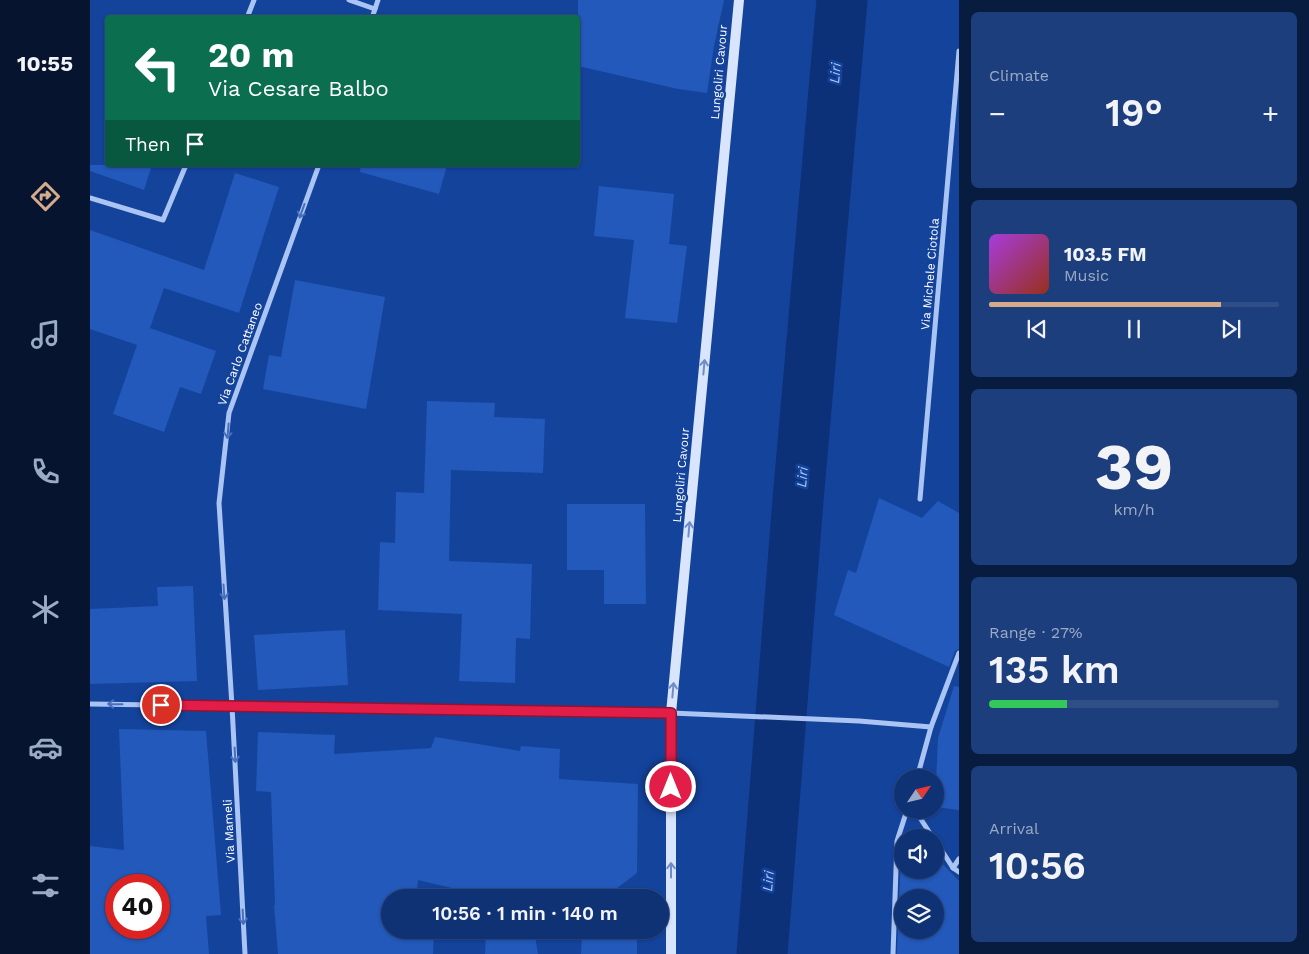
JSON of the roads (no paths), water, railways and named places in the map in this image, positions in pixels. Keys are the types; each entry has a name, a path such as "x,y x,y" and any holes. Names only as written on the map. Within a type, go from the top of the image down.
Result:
{"street":[{"path":"248,15 254,0"},
{"path":"350,0 375,9"},
{"path":"373,15 378,0"},
{"name":"Lungoliri Cavour","path":"671,954 671,713 739,0"},
{"name":"Via Michele Ciotola","path":"920,499 959,51"},
{"path":"90,198 163,220 185,167"},
{"name":"Via Carlo Cattaneo","path":"232,706 219,503 230,413 318,167"},
{"path":"919,769 931,727 959,653"},
{"path":"90,704 671,713 859,721 931,727"},
{"name":"Via Mameli","path":"232,706 245,954"},
{"path":"893,954 897,841 904,819"},
{"path":"944,854 959,872"},
{"path":"954,868 959,859"}],"waterway":[{"name":"Liri","path":"762,954 798,500 842,0"}]}
